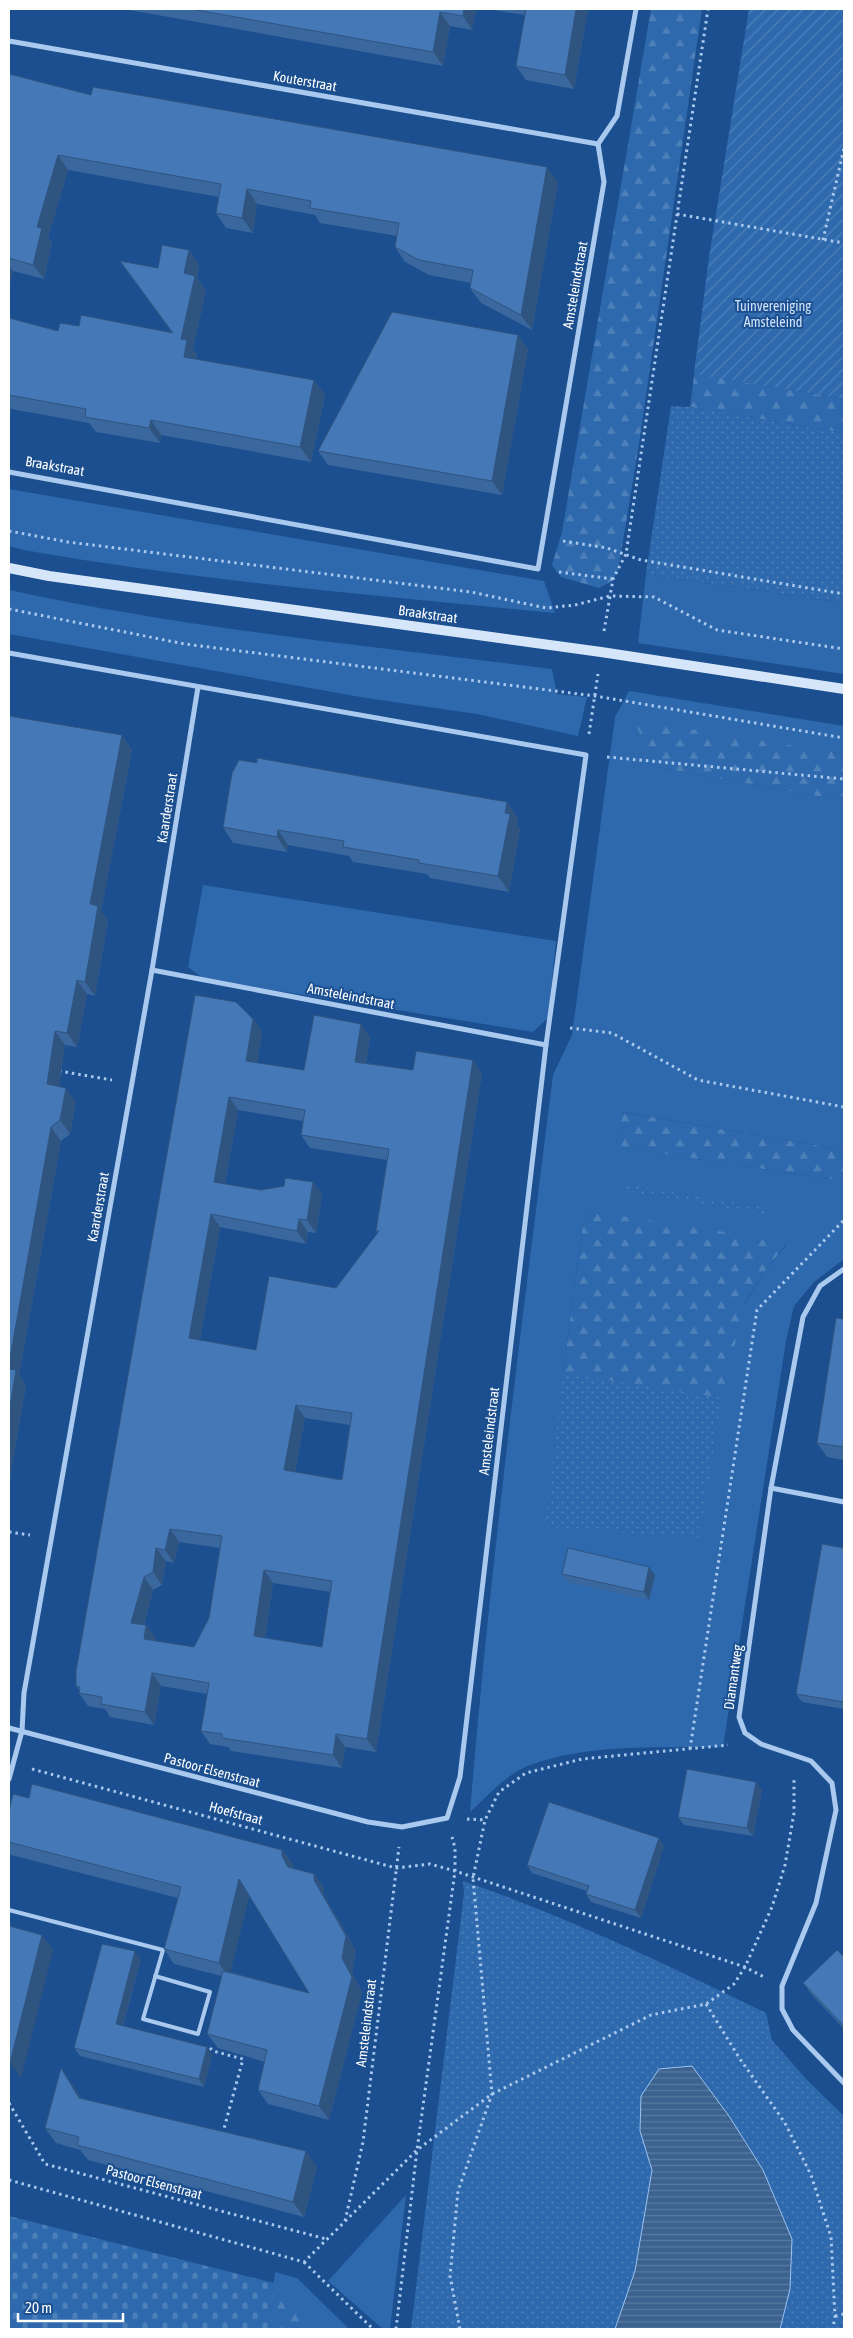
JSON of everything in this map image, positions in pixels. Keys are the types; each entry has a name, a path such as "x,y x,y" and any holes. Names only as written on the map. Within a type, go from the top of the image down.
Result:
{"street":[{"path":"598,144 617,116 636,9"},
{"name":"Kouterstraat","path":"9,40 598,144"},
{"name":"Amsteleindstraat","path":"538,570 604,182 598,144"},
{"name":"Braakstraat","path":"9,472 538,570"},
{"name":"Braakstraat","path":"9,568 49,576 601,652 844,689"},
{"path":"9,652 586,755"},
{"name":"Kaarderstraat","path":"22,1731 26,1684 152,970 198,687"},
{"name":"Amsteleindstraat","path":"448,1818 460,1777 546,1045 586,755"},
{"name":"Amsteleindstraat","path":"152,970 546,1045"},
{"name":"Diamantweg","path":"745,1733 739,1717 771,1488 803,1317 820,1286 844,1269"},
{"path":"771,1488 844,1502"},
{"path":"9,1728 22,1731 9,1780"},
{"name":"Pastoor Elsenstraat","path":"22,1731 368,1822 402,1826 448,1818"},
{"path":"745,1733 760,1744 811,1761 832,1783 836,1810 816,1903 782,1986 782,2009 793,2030 844,2083"}],"lane":[{"path":"9,1910 163,1950 155,1976 143,2019 198,2034 210,1992 155,1976"}],"path":[{"path":"708,9 626,554 613,579 586,755 844,779"},
{"path":"823,240 844,148"},
{"path":"677,214 844,243"},
{"path":"9,531 68,542 471,592 546,608 575,605 610,596 654,597 717,630 844,649"},
{"path":"544,538 607,548 641,560 844,594"},
{"path":"538,570 613,579"},
{"path":"9,609 185,644 595,696 844,738"},
{"path":"549,1026 612,1032 698,1080 844,1107"},
{"path":"56,1070 131,1084"},
{"path":"690,1749 757,1310 844,1220"},
{"path":"460,2329 450,2276 458,2190 492,2094 473,1878 485,1820 499,1792 526,1773 582,1759 728,1745 745,1733"},
{"path":"304,2262 417,2150 492,2094 651,2015 706,2004 734,1984 772,1907 785,1866 794,1813 794,1754"},
{"name":"Hoefstraat","path":"13,1764 396,1868 430,1864 455,1871 744,1967 782,1986"},
{"path":"396,2329 417,2150 455,1871 455,1848 448,1818"},
{"name":"Amsteleindstraat","path":"345,2221 363,2142 402,1826"},
{"path":"706,2004 740,2059 786,2123 811,2175 831,2237 835,2316 833,2329"},
{"path":"198,2034 213,2051 243,2059 221,2139"},
{"name":"Pastoor Elsenstraat","path":"9,2104 45,2164 326,2240"},
{"path":"9,2180 304,2262 373,2329"},
{"path":"835,2316 844,2314"}],"green space":[{"path":"651,9 702,9 639,444 618,571 612,581 599,588 561,577 552,565 562,532"},
{"name":"Tuinvereniging Amsteleind","path":"749,9 844,9 844,399 694,374 710,251"},
{"path":"710,251 714,377 844,399 844,433 690,407"},
{"path":"671,406 690,407 844,433 844,603 646,574"},
{"path":"9,489 544,581 555,613 222,579 156,571 24,550 9,546"},
{"path":"646,574 844,603 844,674 638,643"},
{"path":"9,590 144,616 280,636 552,669 557,694 587,697 578,736 477,714 366,698 9,634"},
{"path":"629,691 844,726 844,754 763,742 657,767 844,801 844,1150 622,1112 616,1143 625,1148 844,1181 844,1259 814,1282 794,1306 786,1341 723,1747 627,1748 556,1757 515,1772 470,1812 497,1536 553,1075 572,1035 615,717","holes":["589,1211 785,1246 764,1272 745,1304 563,1373 583,1223"]},
{"path":"633,720 844,754 844,801 657,767"},
{"path":"203,885 556,941 548,1018 533,1032 204,979 188,967"},
{"path":"621,1112 844,1150 844,1181 624,1148 616,1144"},
{"path":"620,1183 766,1208 765,1214 619,1190"},
{"path":"589,1211 763,1238 785,1246 764,1272 745,1303 722,1398 563,1373 583,1223"},
{"path":"563,1373 722,1398 699,1538 545,1527"},
{"path":"463,1881 579,1926 766,2013 772,2040 807,2080 844,2116 844,2329 411,2329 464,1893"},
{"path":"406,2195 390,2329 383,2329 328,2281"},
{"path":"9,2216 274,2283 270,2329 9,2329"},
{"path":"275,2272 297,2278 349,2329 301,2329 301,2317 272,2296"},
{"path":"272,2296 294,2304 301,2317 301,2329 270,2329"}],"shaded area":[{"path":"692,2066 729,2116 763,2170 792,2239 790,2289 780,2329 615,2329 635,2271 652,2170 640,2131 641,2096 659,2069"}],"building":[{"path":"191,9 464,9 463,16 440,12 433,52"},
{"path":"526,9 576,9 565,75 516,66"},
{"path":"9,74 91,95 93,87 547,167 521,315 470,288 473,270 419,260 395,247 399,223 310,208 311,201 247,189 242,218 216,213 221,184 58,155 37,227 42,228 33,265 9,258"},
{"path":"162,245 189,250 184,273 195,276 181,339 187,340 184,357 314,380 300,447 151,420 149,428 85,417 86,409 9,395 9,318 58,331 60,323 79,326 81,315 173,333 120,261 158,268"},
{"path":"392,312 518,335 492,481 318,451"},
{"path":"9,716 122,735 90,904 98,906 85,982 77,980 67,1033 55,1031 47,1084 66,1088 60,1120 51,1127 9,1364"},
{"path":"257,758 507,802 505,813 510,814 498,876 419,863 419,860 343,847 344,841 278,830 277,837 223,827 232,773 239,760 257,763"},
{"path":"195,995 236,1002 253,1019 246,1061 304,1070 314,1015 361,1024 355,1062 413,1070 416,1051 473,1060 367,1739 336,1734 333,1755 222,1738 222,1734 201,1731 209,1683 152,1673 145,1712 101,1704 102,1697 79,1693 80,1687 76,1686 76,1671","holes":["229,1097 305,1110 301,1135 389,1149 376,1231 379,1231 336,1288 269,1276 256,1350 189,1338 211,1214 297,1231 299,1219 307,1220 313,1182 285,1178 284,1186 261,1190 214,1182","296,1405 352,1413 342,1480 284,1470","170,1529 222,1536 209,1618 194,1647 144,1639 146,1625 131,1623 144,1577 153,1572 156,1548 165,1550","264,1570 332,1581 322,1647 254,1636"]},
{"path":"836,1318 844,1319 844,1447 817,1443"},
{"path":"9,1369 16,1370 9,1413"},
{"path":"822,1544 844,1548 844,1702 796,1694"},
{"path":"568,1548 649,1567 644,1592 562,1574"},
{"path":"687,1769 756,1782 747,1828 678,1817"},
{"path":"32,1784 282,1850 282,1856 288,1867 314,1874 314,1880 346,1936 342,1958 352,1977 319,2106 258,2090 267,2050 207,2034 223,1971 309,1993 239,1879 219,1963 164,1949 181,1887 9,1842 9,1811 13,1794 29,1798"},
{"path":"549,1802 659,1838 635,1910 586,1894 589,1886 527,1865"},
{"path":"9,1926 42,1935 10,2063 9,2061"},
{"path":"102,1944 135,1951 116,2024 207,2047 199,2079 74,2048"},
{"path":"837,1950 844,1957 844,2026 803,1983"},
{"path":"61,2068 79,2098 306,2151 293,2202 77,2145 79,2137 45,2128"}]}
